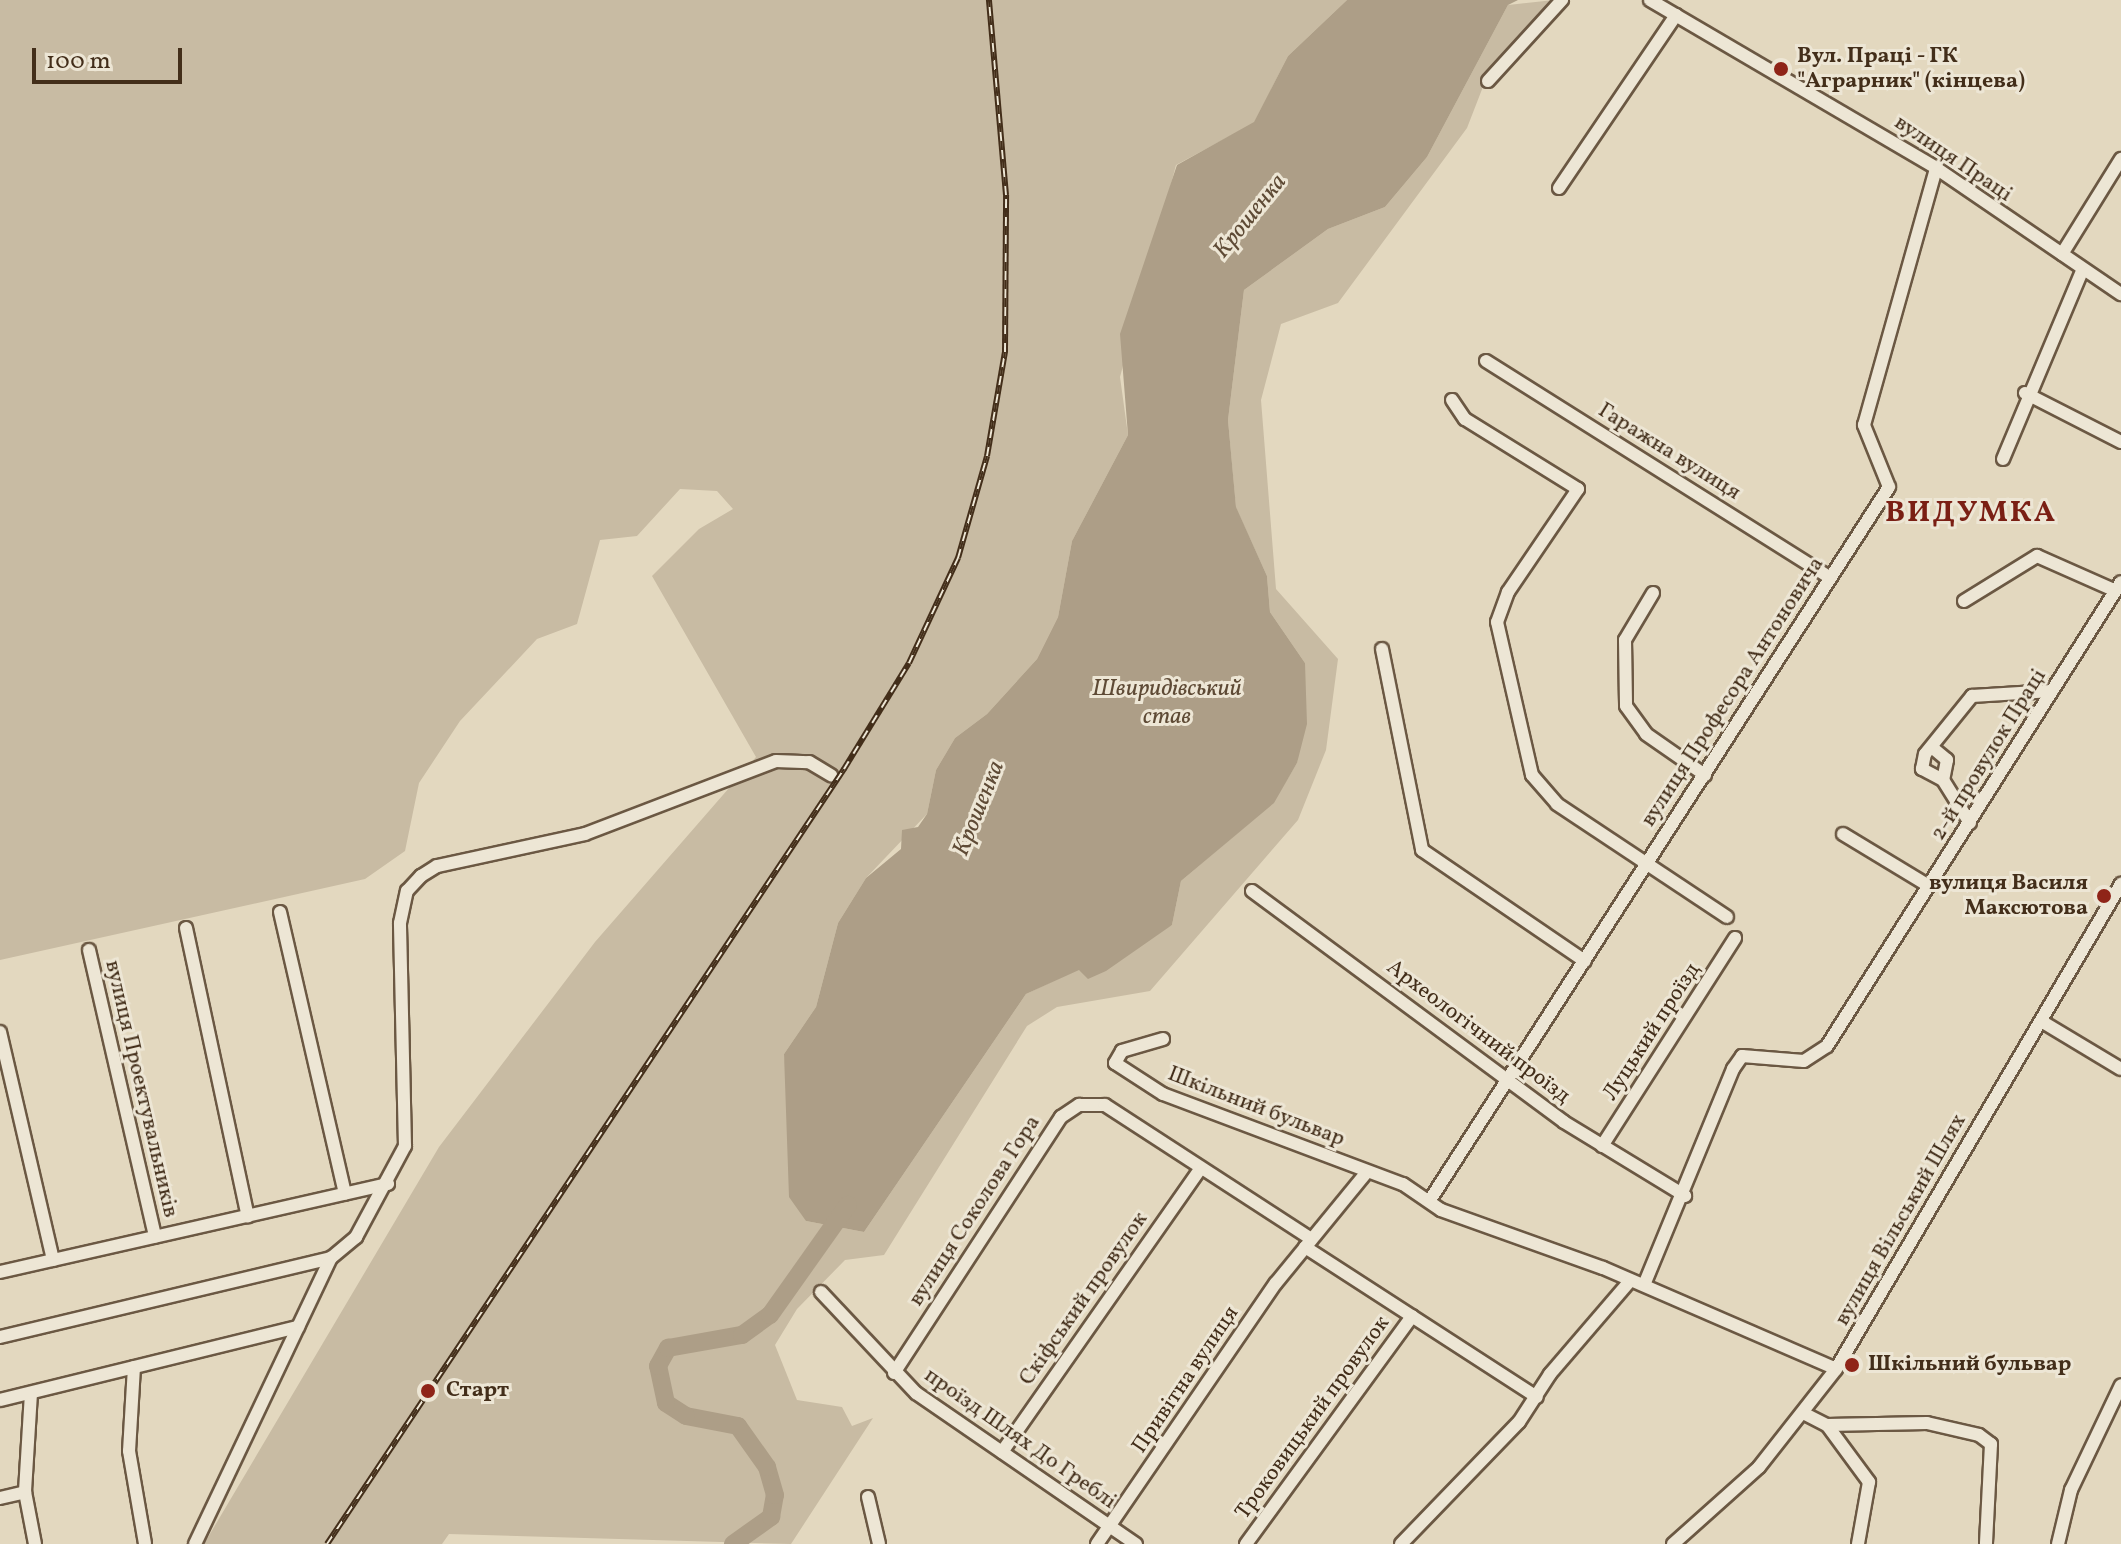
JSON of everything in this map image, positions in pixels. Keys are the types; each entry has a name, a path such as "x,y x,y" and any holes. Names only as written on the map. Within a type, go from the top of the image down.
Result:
{"street":[{"path":"1488,81 1562,0"},
{"name":"вулиця Праці","path":"1650,0 1936,168 2121,294"},
{"path":"1559,188 1676,15"},
{"path":"2062,254 2121,159"},
{"name":"вулиця Професора Антоновича","path":"1430,1200 1889,487 1864,425 1936,168"},
{"path":"2003,459 2025,393 2083,269"},
{"name":"Гаражна вулиця","path":"1486,361 1830,578"},
{"path":"2025,393 2121,442"},
{"path":"1452,400 1476,427 1578,489 1508,592 1497,622 1532,775 1557,804 1727,917"},
{"path":"1964,601 2037,556 2118,586"},
{"name":"2-й провулок Праці","path":"1685,1196 1742,1056 1804,1061 1827,1046 2118,586"},
{"path":"1653,593 1625,640 1623,697 1646,734 1705,775"},
{"path":"1382,649 1422,850 1585,961"},
{"path":"1970,823 1943,780 1922,769 1950,716 1972,696 2052,691"},
{"path":"1934,749 1947,760 1943,780"},
{"path":"195,1544 331,1258 356,1237 388,1184 405,1146 400,923 407,891 421,876 437,866 585,834 776,761 809,762 831,775"},
{"path":"1843,834 1929,886"},
{"name":"вулиця Вільський Шлях","path":"1680,1542 1805,1414 1836,1369 2121,884"},
{"name":"Археологічний проїзд","path":"1252,891 1602,1146 1685,1196"},
{"path":"280,912 345,1194"},
{"path":"186,928 248,1216"},
{"name":"Луцький проїзд","path":"1602,1146 1735,938"},
{"name":"вулиця Проектувальників","path":"89,950 155,1237"},
{"path":"2041,1021 2121,1069"},
{"path":"0,1032 53,1260"},
{"name":"Шкільний бульвар","path":"1163,1039 1122,1051 1115,1063 1163,1094 1644,1285 1836,1369"},
{"name":"вулиця Соколова Гора","path":"894,1373 1070,1110 1105,1105 1412,1316 1537,1397"},
{"name":"Скіфський провулок","path":"1002,1452 1200,1169"},
{"path":"1308,1243 1366,1173"},
{"path":"0,1272 388,1184"},
{"path":"1644,1285 1685,1196"},
{"name":"Привітна вулиця","path":"1097,1544 1308,1243"},
{"path":"0,1337 331,1258"},
{"path":"1401,1544 1537,1397 1630,1281"},
{"name":"проїзд Шлях До Греблі","path":"821,1292 894,1373 1136,1544"},
{"name":"Троковицький провулок","path":"1246,1544 1412,1316"},
{"path":"0,1400 298,1327"},
{"path":"134,1367 129,1451 145,1544"},
{"path":"2058,1544 2071,1490 2121,1385"},
{"path":"31,1393 25,1492 35,1544"},
{"path":"1805,1414 1827,1425 1869,1482 1858,1544"},
{"path":"1827,1425 1927,1423 1979,1435 1991,1444 1986,1544"},
{"path":"0,1498 25,1492"},
{"path":"868,1497 879,1544"}],"shaded area":[{"path":"0,0 1347,0 1288,56 1254,123 1176,165 1120,377 1128,435 1072,541 1058,617 1037,659 987,714 955,738 936,770 927,814 866,878 838,923 816,1007 784,1054 806,1221 864,1232 1026,994 1172,925 1181,881 1273,803 1297,763 1305,663 1270,612 1267,576 1236,508 1228,420 1244,290 1328,229 1385,207 1427,157 1508,5 1554,0 1486,79 1467,128 1338,303 1281,324 1261,400 1276,589 1338,659 1326,750 1298,820 1150,991 1057,1007 1027,1026 884,1255 845,1260 797,1309 775,1345 797,1400 842,1407 852,1426 873,1418 791,1544 449,1534 442,1544 204,1544 439,1147 595,942 756,757 652,576 699,529 733,509 717,491 680,489 637,536 600,540 577,624 537,639 460,721 419,783 405,851 365,879 0,960"}],"water":[{"name":"Швиридівський став","path":"1347,0 1518,0 1508,5 1427,157 1385,207 1328,229 1244,290 1228,420 1236,507 1267,576 1270,612 1305,663 1307,724 1297,763 1274,803 1181,881 1172,925 1106,971 1088,979 1079,970 1026,994 864,1232 806,1221 789,1197 784,1054 816,1007 838,923 866,878 901,849 902,830 918,827 927,814 936,770 955,738 987,714 1037,659 1058,617 1072,541 1128,435 1120,334 1177,165 1254,122 1288,56"}],"waterway":[{"name":"Крошенка","path":"733,1544 771,1517 775,1495 767,1467 738,1426 686,1416 666,1403 658,1366 668,1348 742,1335 770,1315 848,1205"}],"railway":[{"path":"327,1544 844,769 909,663 958,558 987,456 1005,352 1006,195 989,0"}],"place":[{"name":"Вул. Праці - ГК \"Аграрник\" (кінцева)","path":"1781,69"},
{"name":"вулиця Василя Максютова","path":"2104,896"},
{"name":"Шкільний бульвар","path":"1852,1365"},
{"name":"Старт","path":"428,1391"}],"district":[{"name":"ВИДУМКА","path":"1971,513"}]}
